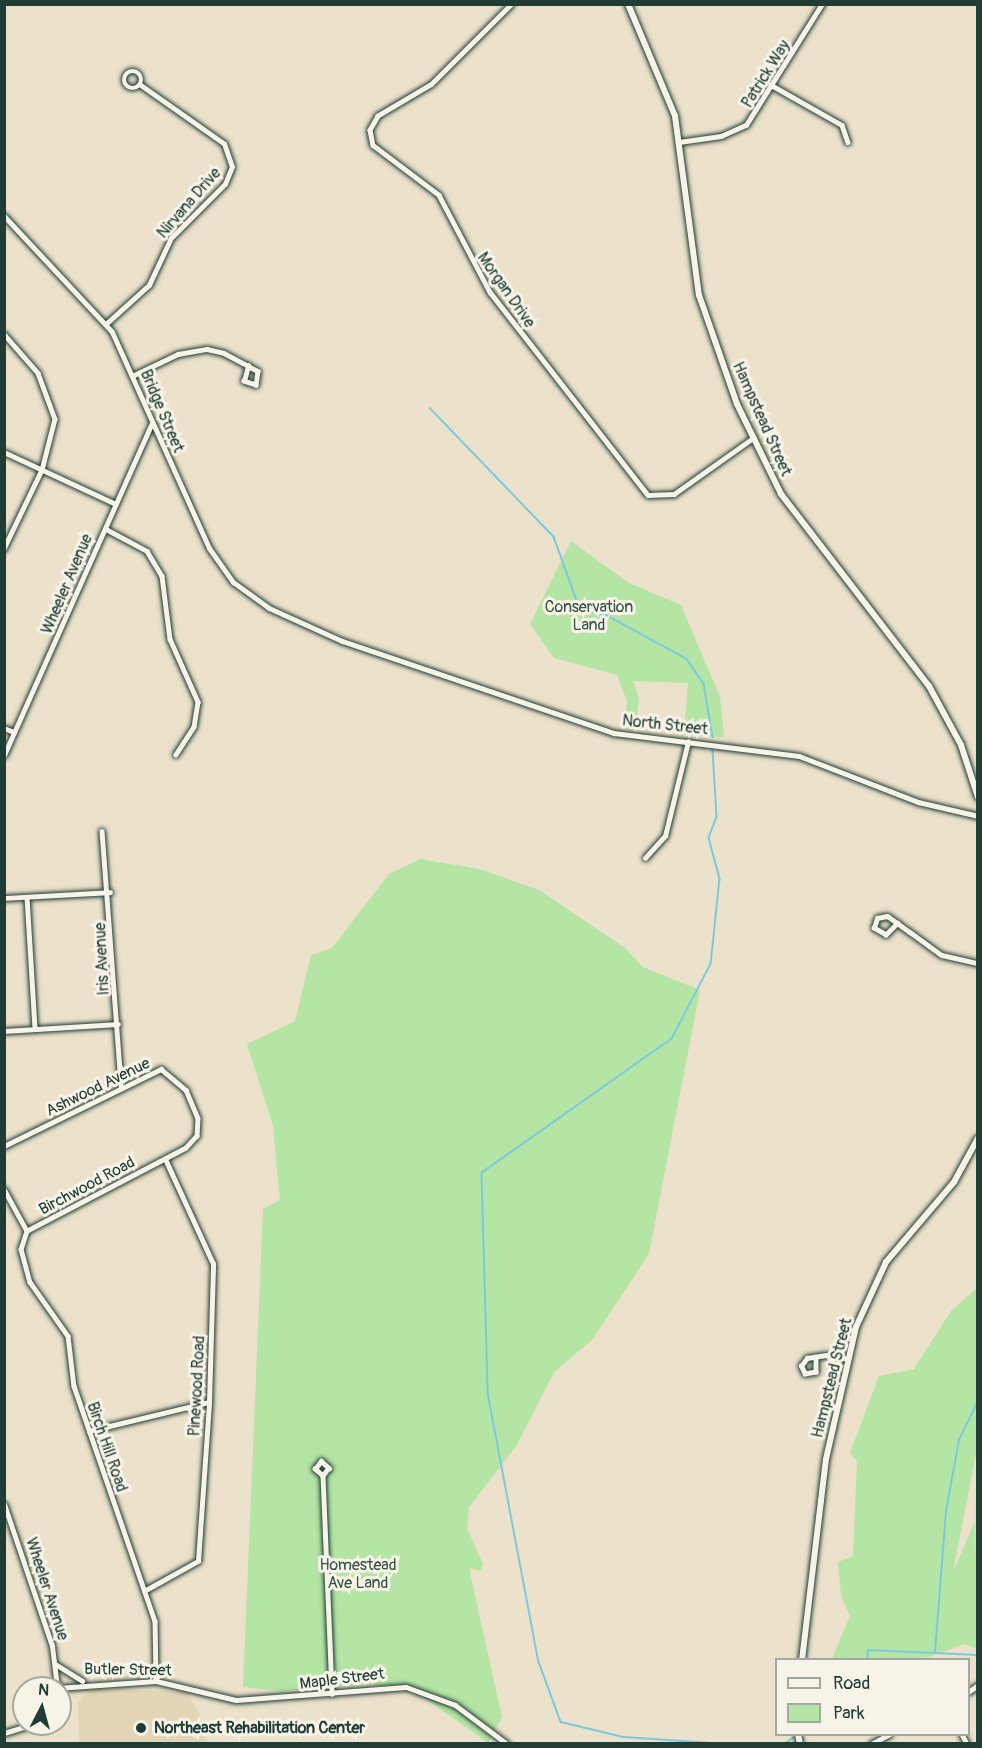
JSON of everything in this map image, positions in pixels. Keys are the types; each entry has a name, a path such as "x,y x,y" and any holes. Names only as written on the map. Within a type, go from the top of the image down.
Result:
{"main road":[{"name":"Hampstead Street","path":"628,4 670,98 679,142 699,295 753,438 781,494 929,686 962,745 978,797"},
{"name":"Hampstead Street","path":"802,1658 826,1459 848,1359 874,1283 899,1243 961,1173 978,1138"}],"street":[{"name":"Morgan Drive","path":"512,4 432,84 378,116 370,130 373,145 439,195 490,292 648,495 674,494 753,438"},
{"name":"Patrick Way","path":"679,142 721,136 746,125 773,86 822,4"},
{"name":"Nirvana Drive","path":"106,324 149,285 171,238 225,184 232,167 224,144 140,85 138,72 125,75 129,88 140,85"},
{"path":"773,86 842,125 848,142"},
{"name":"Bridge Street","path":"4,216 106,324 216,560 242,589 286,618"},
{"path":"4,334 38,373 53,407 54,431 42,470 4,549"},
{"path":"132,376 195,350 218,351 248,366 261,376 254,386 244,381 248,366"},
{"name":"Wheeler Avenue","path":"4,755 152,422"},
{"path":"4,452 116,504"},
{"path":"106,529 147,551 162,576 170,639 198,702 194,727 176,755"},
{"name":"North Street","path":"286,618 598,728 799,756 918,802 978,816"},
{"path":"4,728 15,732"},
{"path":"645,858 665,836 688,742"},
{"name":"Iris Avenue","path":"102,831 110,892 122,1086"},
{"path":"4,898 110,892"},
{"path":"27,897 35,1029"},
{"path":"898,923 886,935 874,928 881,915 898,923 942,955 978,963"},
{"path":"4,1031 118,1024"},
{"name":"Ashwood Avenue","path":"4,1146 155,1070 172,1074 191,1101 197,1136"},
{"name":"Birchwood Road","path":"4,1190 27,1231 165,1159 197,1136"},
{"name":"Pinewood Road","path":"144,1591 198,1561 209,1402 213,1264 165,1159"},
{"name":"Birch Hill Road","path":"27,1231 21,1254 35,1293 68,1336 72,1378 159,1638 156,1681"},
{"path":"816,1357 848,1359"},
{"path":"89,1431 209,1402"},
{"path":"322,1476 332,1694"},
{"name":"Wheeler Avenue","path":"4,1504 56,1664 57,1676"},
{"path":"56,1664 86,1682"},
{"name":"Butler Street","path":"72,1684 156,1681 236,1700"},
{"name":"Maple Street","path":"236,1700 332,1694 387,1686 426,1691 456,1705 507,1743"},
{"path":"871,1743 886,1736"}],"shaded area":[{"name":"Northeast Rehabilitation Center","path":"93,1688 186,1692 199,1712 207,1743 79,1743 78,1702"}],"green space":[{"name":"Conservation Land","path":"571,541 629,583 681,605 720,697 724,737 684,735 688,683 633,681 639,699 635,731 623,728 627,701 617,675 554,658 530,624"},
{"name":"Homestead Ave Land","path":"420,859 480,869 539,890 625,948 643,967 700,990 649,1254 592,1340 554,1372 517,1445 469,1507 467,1528 483,1564 481,1571 469,1568 502,1717 488,1743 416,1692 370,1684 282,1691 243,1687 263,1209 280,1200 273,1126 247,1044 295,1021 311,955 332,948 389,874"},
{"path":"977,1288 977,1449 953,1572 975,1521 975,1487 977,1649 965,1644 926,1658 832,1658 850,1616 841,1596 838,1562 853,1556 857,1462 850,1453 879,1376 914,1369 951,1311"}],"waterway":[{"path":"430,408 554,537 581,611 606,615 687,659 704,684 713,737"},
{"path":"713,750 717,817 709,838 720,879 711,964 672,1039 482,1173 488,1393 539,1662 561,1722 624,1737 727,1744"},
{"path":"935,1652 946,1511 959,1440 978,1401"},
{"path":"867,1658 868,1650 978,1655"},
{"path":"784,1744 793,1738"}],"place":[{"name":"Northeast Rehabilitation Center","path":"141,1728"}]}
